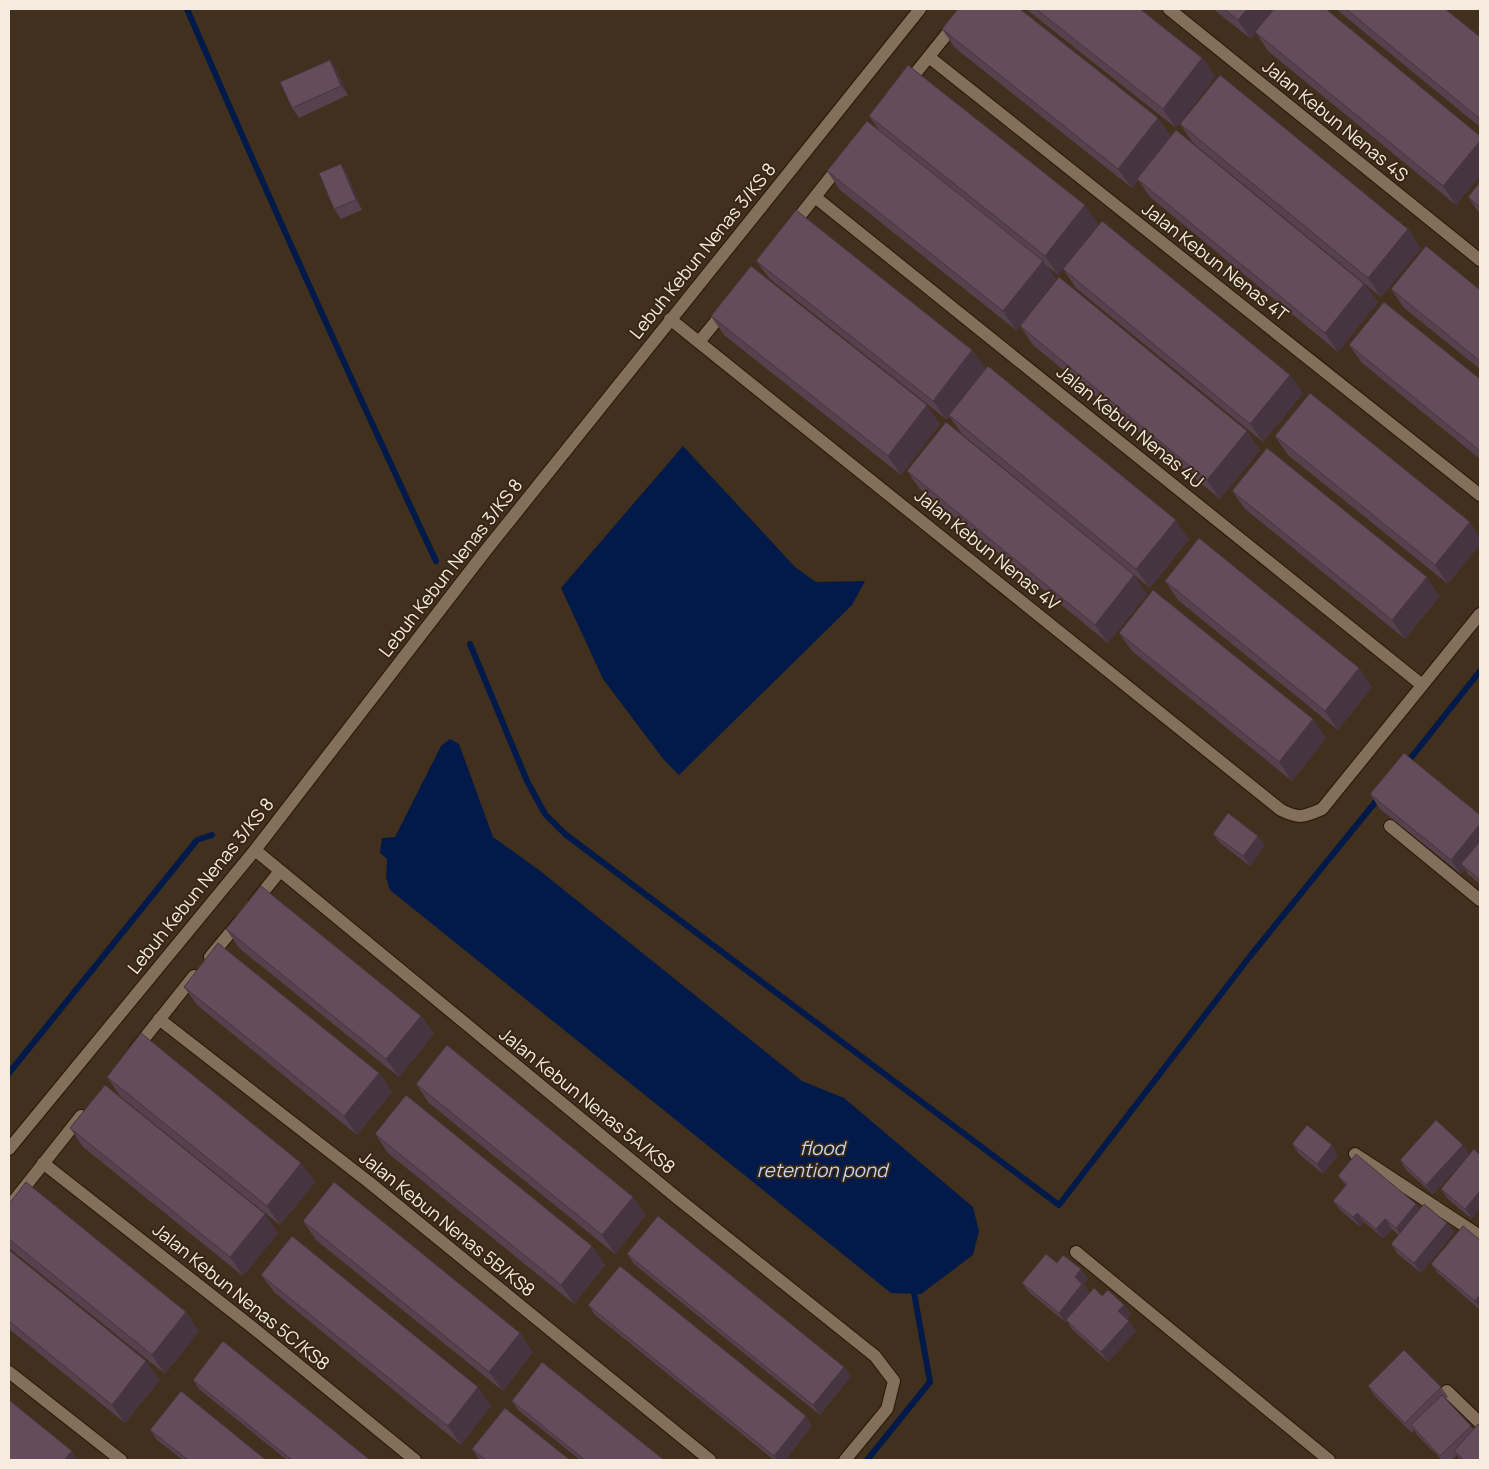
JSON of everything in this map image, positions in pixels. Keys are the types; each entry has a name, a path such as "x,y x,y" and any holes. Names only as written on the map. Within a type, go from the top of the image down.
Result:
{"street":[{"name":"Lebuh Kebun Nenas 3/KS 8","path":"9,1149 255,850 487,549 920,9"},
{"path":"899,94 967,9"},
{"name":"Jalan Kebun Nenas 4S","path":"1169,9 1480,260"},
{"name":"Jalan Kebun Nenas 4T","path":"929,57 1480,495"},
{"path":"784,235 851,153"},
{"name":"Jalan Kebun Nenas 4U","path":"815,197 1422,685"},
{"path":"699,342 736,296"},
{"name":"Jalan Kebun Nenas 4V","path":"670,319 1281,810 1294,817 1307,816 1322,809 1422,685"},
{"path":"1422,685 1480,614"},
{"path":"1390,826 1480,900"},
{"name":"Jalan Kebun Nenas 5A/KS8","path":"255,850 676,1198 875,1356 894,1381 887,1409 845,1460"},
{"path":"129,1057 280,871"},
{"name":"Jalan Kebun Nenas 5B/KS8","path":"159,1019 370,1183 710,1460"},
{"path":"9,1207 86,1110"},
{"path":"1355,1154 1480,1236"},
{"name":"Jalan Kebun Nenas 5C/KS8","path":"43,1163 252,1327 416,1460"},
{"path":"1076,1252 1329,1460"},
{"path":"9,1372 121,1460"},
{"path":"1447,1391 1480,1423"}],"water":[{"path":"683,446 795,567 816,582 865,581 852,605 679,775 664,760 603,679 561,588"},
{"name":"flood retention pond","path":"450,739 459,744 493,837 539,870 802,1081 844,1098 973,1207 979,1231 973,1255 921,1294 891,1293 390,890 386,878 387,859 380,853 382,838 395,837 441,746"}],"building":[{"path":"958,9 1020,9 1158,118 1118,169 942,29"},
{"path":"1036,9 1140,9 1202,58 1163,109"},
{"path":"1224,9 1247,9 1238,20"},
{"path":"1274,9 1326,9 1480,136 1480,141 1443,186 1255,32"},
{"path":"1346,9 1445,9 1480,37 1480,119"},
{"path":"330,60 341,86 292,108 280,82"},
{"path":"908,65 1085,205 1045,256 869,116"},
{"path":"1220,75 1408,229 1368,278 1180,124"},
{"path":"867,121 1043,261 1003,311 827,171"},
{"path":"1176,130 1364,284 1325,333 1137,179"},
{"path":"341,164 356,200 334,209 319,173"},
{"path":"1480,182 1480,207 1468,197"},
{"path":"796,210 972,350 933,401 756,261"},
{"path":"1102,221 1290,375 1250,424 1063,269"},
{"path":"1426,246 1480,290 1480,361 1391,289"},
{"path":"751,266 927,405 888,456 711,316"},
{"path":"1059,277 1247,431 1207,480 1020,326"},
{"path":"1384,302 1480,379 1480,451 1349,345"},
{"path":"988,366 1176,520 1136,569 949,415"},
{"path":"1310,393 1470,522 1435,565 1275,436"},
{"path":"946,422 1134,575 1095,625 907,471"},
{"path":"1267,448 1427,577 1392,620 1232,491"},
{"path":"1199,538 1359,668 1325,711 1165,581"},
{"path":"1153,590 1313,719 1279,762 1119,633"},
{"path":"1404,753 1480,815 1480,824 1451,860 1370,794"},
{"path":"1228,813 1258,836 1243,856 1213,834"},
{"path":"1480,841 1480,880 1461,864"},
{"path":"261,886 421,1016 386,1059 226,929"},
{"path":"218,943 379,1073 344,1116 184,987"},
{"path":"141,1033 301,1163 267,1206 107,1077"},
{"path":"447,1045 633,1197 602,1235 416,1084"},
{"path":"105,1085 265,1214 230,1257 70,1128"},
{"path":"406,1095 592,1246 561,1285 375,1134"},
{"path":"1436,1120 1463,1145 1426,1185 1400,1160"},
{"path":"1307,1125 1332,1145 1317,1164 1292,1144"},
{"path":"1474,1149 1480,1155 1480,1191 1465,1209 1441,1189"},
{"path":"1356,1154 1416,1204 1396,1228 1385,1219 1376,1229 1357,1213 1353,1217 1333,1201 1347,1184 1338,1176"},
{"path":"26,1182 186,1312 152,1355 9,1239 9,1204"},
{"path":"334,1182 520,1333 489,1372 303,1221"},
{"path":"1424,1204 1447,1223 1414,1263 1391,1244"},
{"path":"658,1216 844,1367 813,1405 627,1254"},
{"path":"1463,1226 1480,1240 1480,1295 1475,1301 1431,1264"},
{"path":"292,1236 478,1387 448,1426 261,1275"},
{"path":"9,1250 146,1361 112,1405 9,1321"},
{"path":"1046,1254 1057,1263 1063,1255 1081,1269 1075,1277 1082,1284 1059,1313 1022,1283"},
{"path":"620,1266 806,1416 774,1456 588,1305"},
{"path":"1094,1288 1102,1296 1108,1290 1124,1305 1118,1311 1129,1321 1101,1352 1066,1320"},
{"path":"223,1341 370,1460 292,1460 193,1380"},
{"path":"1404,1350 1441,1387 1405,1423 1368,1386"},
{"path":"542,1362 664,1460 585,1460 512,1401"},
{"path":"181,1391 266,1460 188,1460 150,1430"},
{"path":"1442,1395 1471,1426 1440,1456 1411,1425"},
{"path":"9,1400 72,1451 64,1460 9,1460"},
{"path":"505,1408 570,1460 486,1460 472,1449"},
{"path":"1478,1424 1480,1426 1480,1460 1464,1460 1454,1451"}],"waterway":[{"path":"187,9 309,286 436,561"},
{"path":"470,644 527,781 545,814 565,834 1059,1205 1251,955 1381,795"},
{"path":"1406,764 1480,671"},
{"path":"9,1073 197,840 212,835"},
{"path":"867,1460 930,1382 913,1287"}]}
